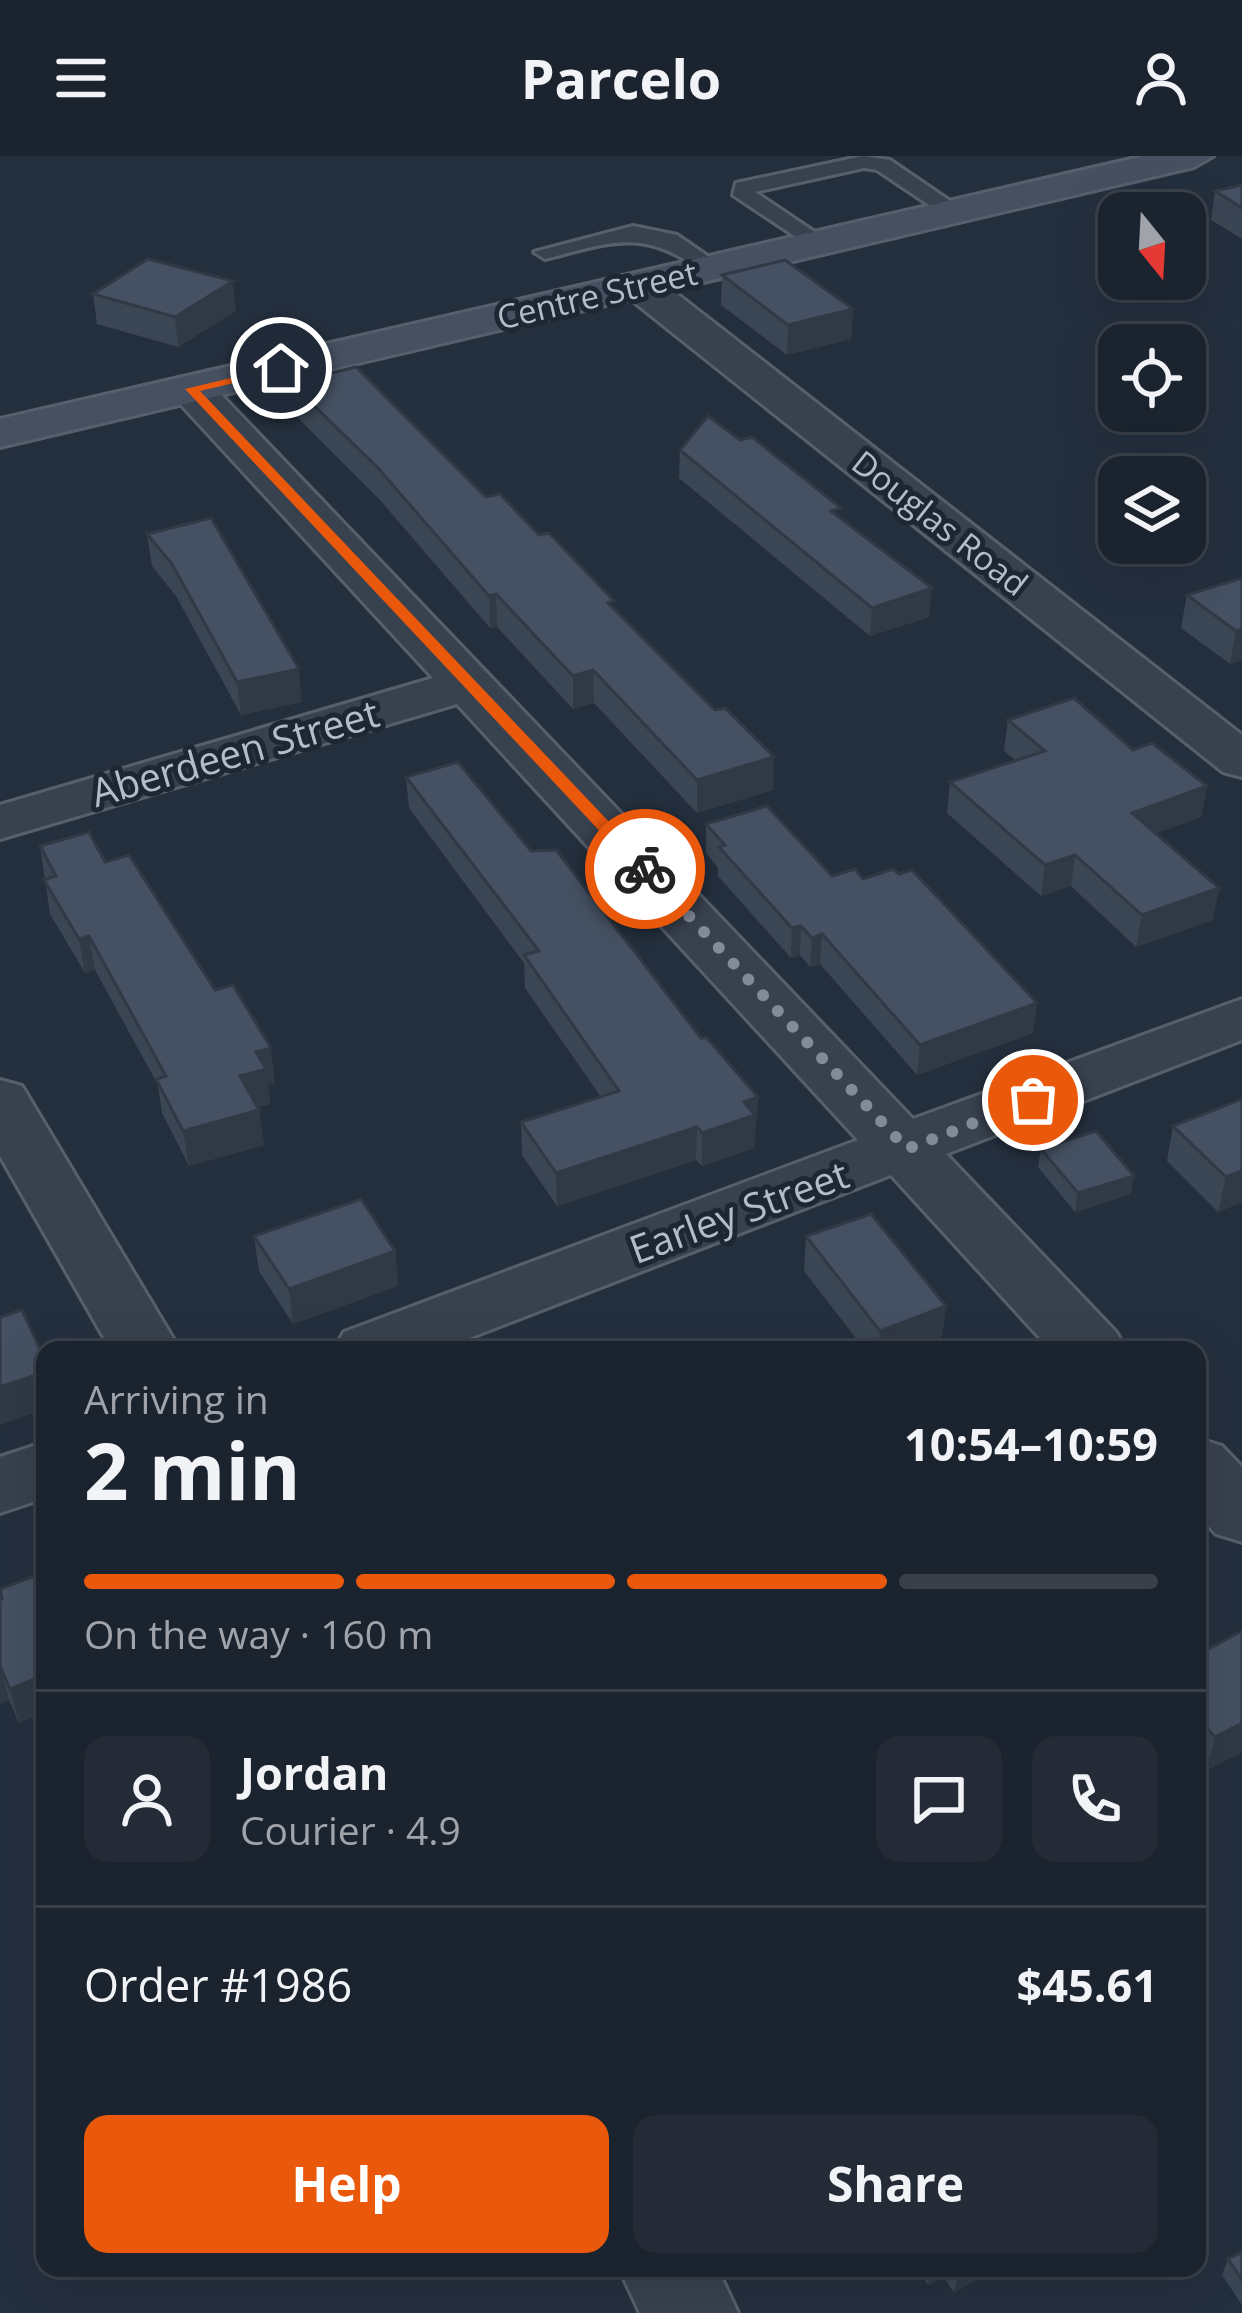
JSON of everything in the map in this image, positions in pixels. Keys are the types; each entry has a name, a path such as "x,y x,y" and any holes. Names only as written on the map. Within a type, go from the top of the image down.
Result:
{"main road":[{"name":"Centre Street","path":"0,434 1169,158"}],"street":[{"name":"Douglas Road","path":"639,285 1242,761"},
{"path":"191,389 1084,1341"},
{"name":"Aberdeen Street","path":"0,822 470,684"},
{"name":"Earley Street","path":"392,1341 1242,1018"},
{"path":"0,1101 141,1341"},
{"path":"0,1485 36,1472"},
{"path":"1206,1475 1242,1514"},
{"path":"670,2277 691,2313"}],"lane":[{"path":"817,244 744,195 744,188 864,162 883,164 955,212"},
{"path":"545,252 641,230 677,240 714,268"}],"building":[{"path":"1242,185 1242,208 1215,191"},
{"path":"148,259 233,281 175,317 93,294"},
{"path":"785,260 853,309 788,325 722,275"},
{"path":"356,367 486,497 500,494 539,535 549,533 614,601 608,603 715,710 725,708 774,757 697,780 593,670 573,676 496,594 489,596 378,468 291,383"},
{"path":"708,416 740,440 752,437 841,508 831,511 932,588 872,608 680,450"},
{"path":"211,518 299,669 237,682 172,564 147,534"},
{"path":"1242,578 1242,629 1236,631 1187,595"},
{"path":"1074,698 1133,750 1152,743 1207,786 1132,813 1219,888 1142,915 1075,855 1045,865 950,782 1045,751 1008,720"},
{"path":"458,762 531,851 556,850 701,1038 706,1037 758,1097 744,1102 755,1115 702,1133 697,1127 556,1173 521,1122 619,1091 524,955 539,951 406,777"},
{"path":"767,806 832,876 855,869 863,879 893,869 899,874 912,870 1037,1003 920,1045 822,934 812,938 801,926 792,928 719,847 725,845 706,824"},
{"path":"89,832 105,862 129,855 215,990 233,985 271,1048 256,1052 266,1069 240,1076 259,1110 183,1131 156,1079 166,1076 89,936 79,939 44,880 56,876 40,846"},
{"path":"1242,1099 1242,1171 1226,1177 1173,1126"},
{"path":"1096,1131 1134,1176 1078,1193 1041,1149"},
{"path":"361,1199 395,1251 289,1289 254,1236"},
{"path":"871,1214 946,1306 880,1331 806,1236"},
{"path":"22,1310 36,1341 36,1375 0,1387 0,1317"},
{"path":"36,1575 36,1681 10,1689 0,1666 0,1589"},
{"path":"1242,1631 1242,1723 1215,1737 1206,1727 1206,1650"},
{"path":"1242,2252 1242,2280 1228,2259"}],"way so far":[{"path":"645,869 907,1149 1033,1100"}],"route":[{"path":"281,368 191,389 645,869"}]}
